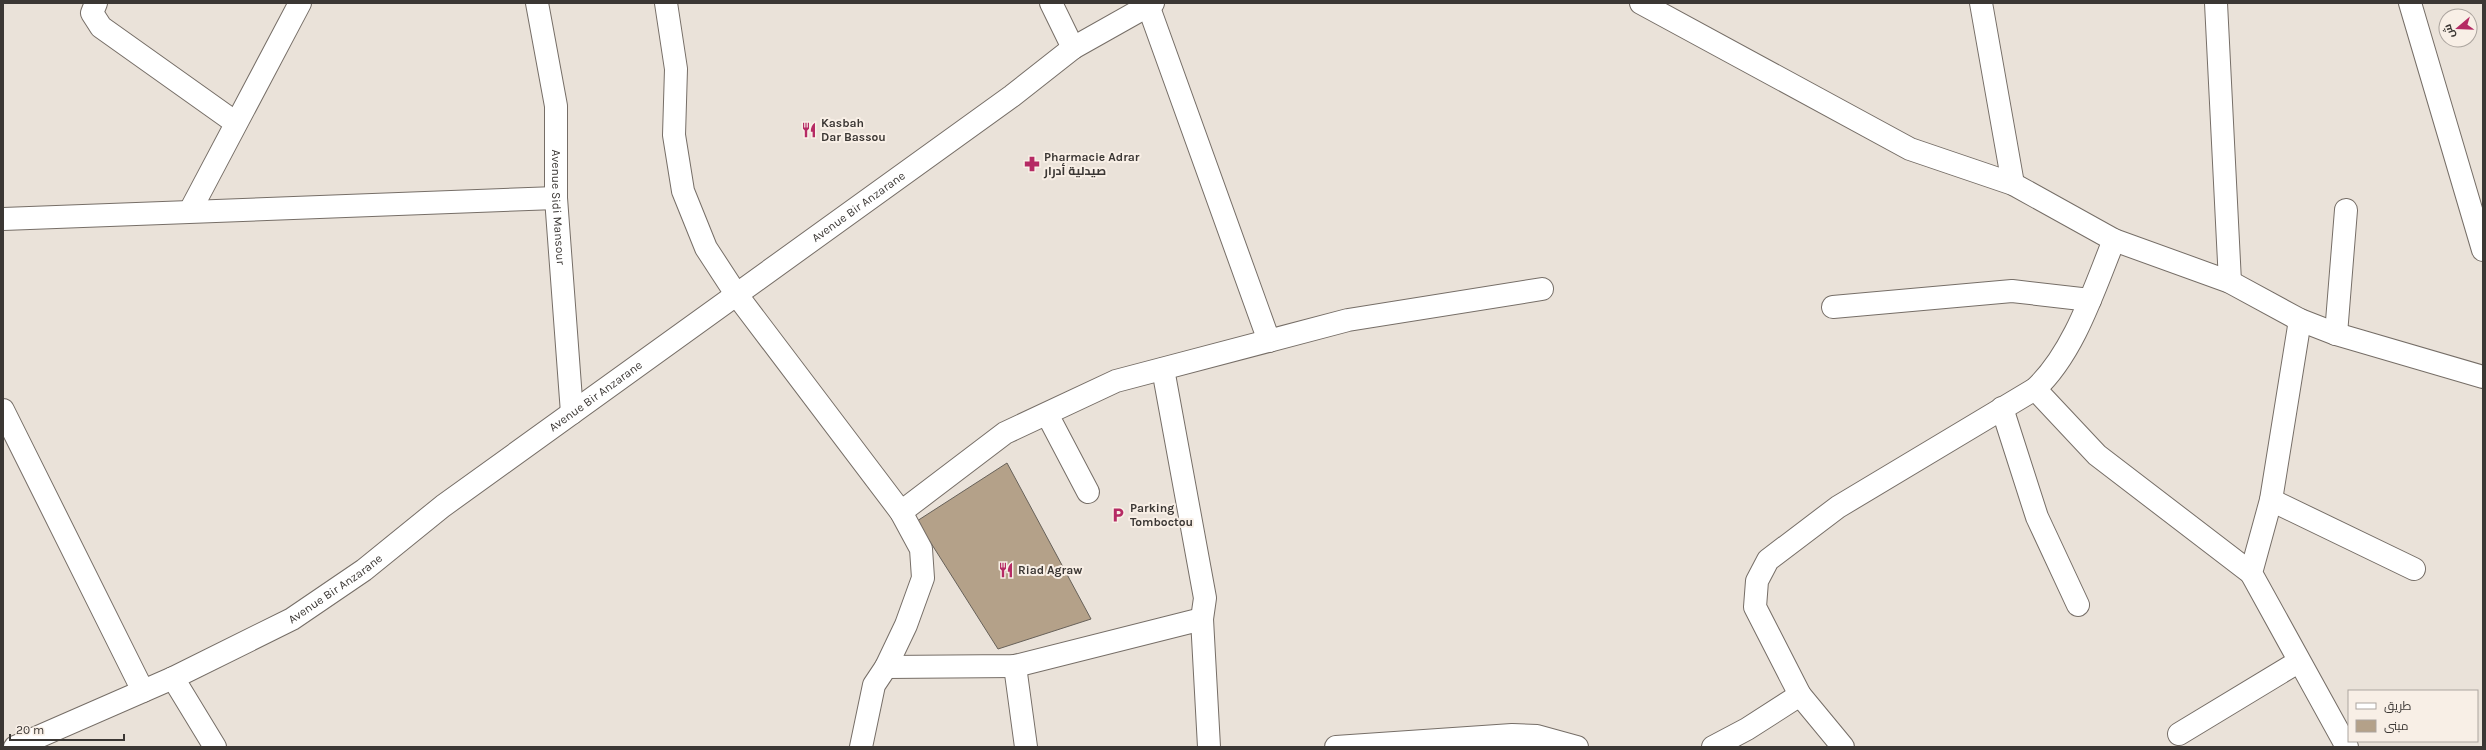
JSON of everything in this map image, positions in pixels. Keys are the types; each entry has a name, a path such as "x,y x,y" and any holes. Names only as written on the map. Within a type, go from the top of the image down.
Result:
{"street":[{"path":"96,3 92,13 101,27 236,123"},
{"path":"190,211 300,3"},
{"name":"Avenue Sidi Mansour","path":"537,3 556,106 556,198 572,413"},
{"path":"666,3 676,69 674,135 683,191 706,248 736,294 901,512 921,549 923,578 906,625 886,666 874,685 861,747"},
{"path":"1051,3 1073,48"},
{"path":"1641,3 1910,148 2013,184 2114,240 2230,282 2300,320 2336,334 2483,377"},
{"path":"1981,3 2013,184"},
{"path":"2216,3 2230,282"},
{"path":"2410,3 2483,250"},
{"path":"1150,4 1269,341"},
{"name":"Avenue Bir Anzarane","path":"15,747 173,678 292,619 364,570 443,506 1012,96 1073,48 1150,4"},
{"path":"3,219 556,198"},
{"path":"2336,334 2346,210"},
{"path":"1843,747 1800,695 1755,607 1757,581 1768,560 1838,507 2035,389 2050,375 2063,354 2090,300 2114,240"},
{"path":"901,512 1005,433 1116,381 1348,320 1542,289"},
{"path":"1833,308 2012,291 2090,300"},
{"path":"2251,572 2272,500 2300,320"},
{"path":"1163,369 1205,598 1202,619 1209,747"},
{"path":"2035,389 2097,455 2251,572 2298,662 2348,747"},
{"path":"2002,408 2037,517 2078,605"},
{"path":"3,410 143,691"},
{"path":"1047,414 1088,492"},
{"path":"2272,500 2414,569"},
{"path":"886,666 1015,666 1202,619"},
{"path":"2179,734 2298,662"},
{"path":"1015,666 1026,747"},
{"path":"173,678 216,747"},
{"path":"1713,747 1747,729 1800,695"},
{"path":"1336,747 1512,735 1537,736 1577,747"}],"building":[{"name":"Riad Agraw","path":"1007,463 1091,619 998,649 917,521"}],"place":[{"name":"Kasbah Dar Bassou","path":"809,130"},
{"name":"Pharmacie Adrar صيدلية أدرار","path":"1032,164"},
{"name":"Parking Tomboctou","path":"1118,515"},
{"name":"Riad Agraw","path":"1006,570"}]}
